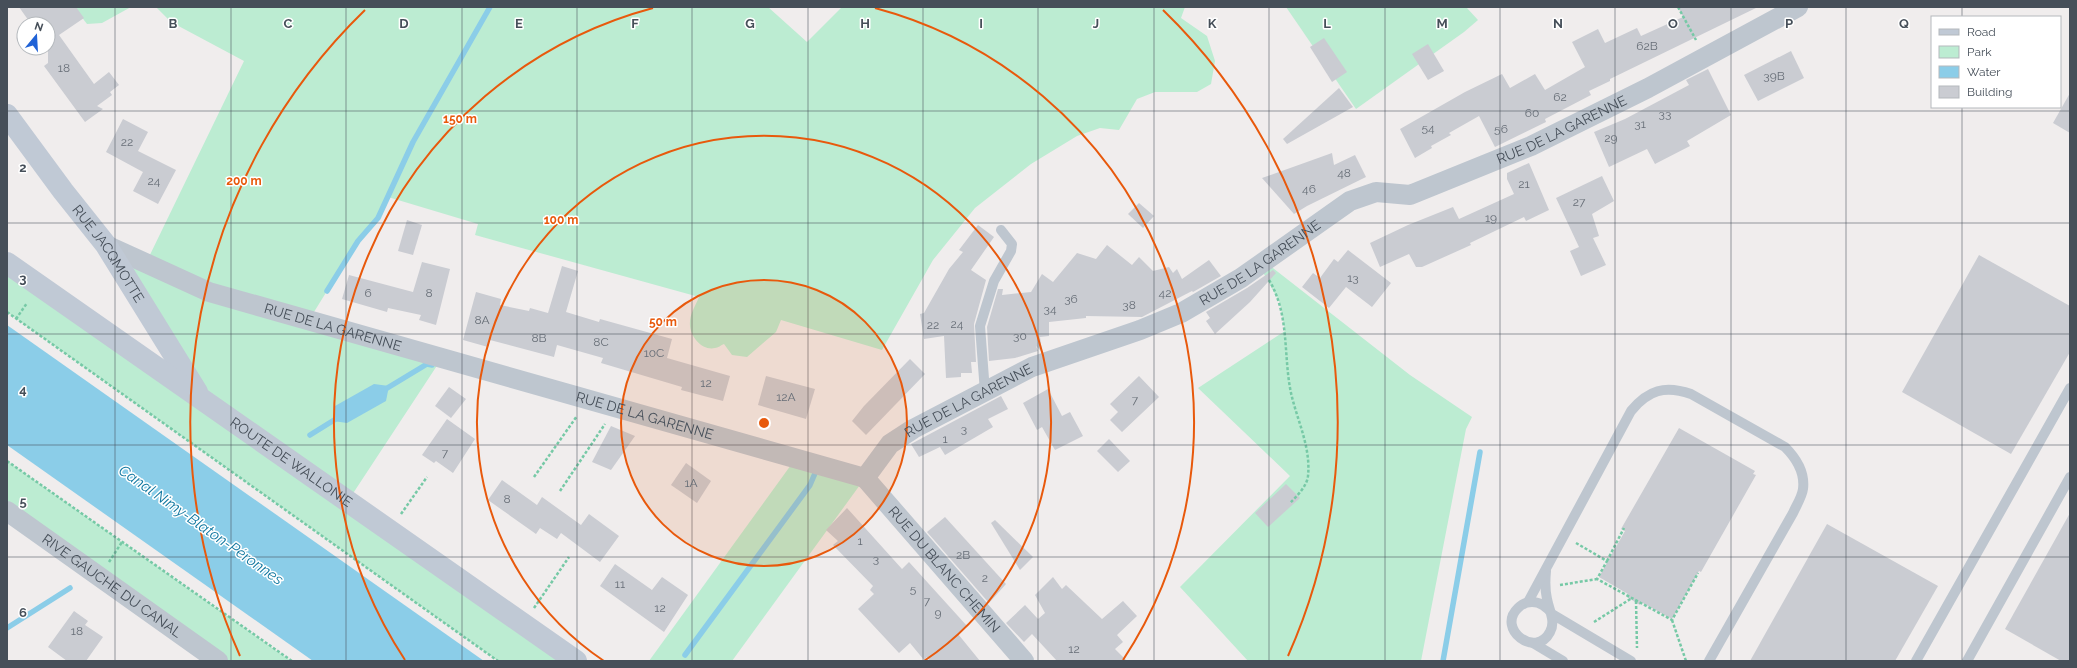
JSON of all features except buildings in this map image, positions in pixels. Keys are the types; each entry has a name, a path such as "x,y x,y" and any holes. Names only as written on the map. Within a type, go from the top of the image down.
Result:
{"main road":[{"name":"RUE JACQMOTTE","path":"7,115 63,191 106,245 202,399"},
{"name":"ROUTE DE WALLONIE","path":"7,263 576,661"}],"street":[{"name":"RUE DE LA GARENNE","path":"106,245 209,292 865,478 890,444 914,429 1032,367 1140,330 1181,313 1241,278 1350,201 1376,192 1410,194 1531,146 1648,88 1798,7"},
{"name":"RUE DU BLANC CHEMIN","path":"865,478 1018,659"},
{"name":"RIVE GAUCHE DU CANAL","path":"7,511 218,661"}],"lane":[{"path":"985,392 980,326 994,281 1011,251 1012,244 1001,230"},
{"path":"1916,661 2070,388"},
{"path":"1528,602 1631,411 1640,399 1653,392 1680,390 1691,394 1785,447 1795,457 1801,474 1803,490 1793,513 1709,659"},
{"path":"1967,661 2070,478"},
{"path":"1533,643 1542,641 1548,636 1552,628 1552,614 1546,588 1546,569"},
{"path":"1563,661 1533,643 1517,637 1513,630 1512,621 1515,611 1522,604 1537,602 1544,606 1552,614 1579,630 1634,658"}],"path":[{"path":"1678,7 1704,57"},
{"path":"1259,265 1280,303 1285,331 1291,393 1309,461 1308,478 1299,494 1290,503"},
{"path":"7,312 498,661"},
{"path":"534,477 588,399"},
{"path":"560,492 603,430 613,406"},
{"path":"7,461 292,661"},
{"path":"389,530 427,477"},
{"path":"1597,579 1624,528"},
{"path":"1563,536 1607,561"},
{"path":"523,624 569,557"},
{"path":"1672,620 1698,573"},
{"path":"1546,588 1597,579 1672,620 1686,661"},
{"path":"1579,630 1623,606 1632,598"},
{"path":"1634,658 1636,600"}],"green space":[{"path":"74,7 131,7 102,23 87,24"},
{"path":"156,7 768,7 807,42 842,7 1185,7 1181,18 1207,36 1215,61 1211,84 1197,92 1155,92 1137,99 1119,130 1100,128 1077,136 1031,164 975,208 933,260 882,350 781,320 776,332 747,357 732,355 724,344 716,348 706,348 695,339 690,326 691,315 699,297 475,235 478,224 388,197 378,218 358,241 309,320 442,358 348,501 576,661 498,661 7,312 7,263 201,398 110,247 146,263 244,61 171,22"},
{"path":"1286,7 1466,7 1478,20 1464,32 1356,109"},
{"path":"1264,261 1410,375 1472,417 1466,429 1421,661 1248,661 1180,587 1290,476 1198,388 1285,331 1280,303 1259,265"},
{"path":"796,458 865,478 732,661 649,661"},
{"path":"7,461 291,661 218,661 7,511"}],"water":[{"name":"Canal Nimy-Blaton-Péronnes","path":"7,325 484,661 313,661 7,445"},
{"path":"374,384 389,386 386,401 347,423 333,421 335,406"}],"waterway":[{"path":"327,291 358,241 378,218 413,142 490,7"},
{"path":"384,390 427,364 432,365"},
{"path":"310,435 339,417"},
{"path":"1443,661 1480,452"},
{"path":"685,655 810,485 816,471"},
{"path":"7,628 70,588"}]}
